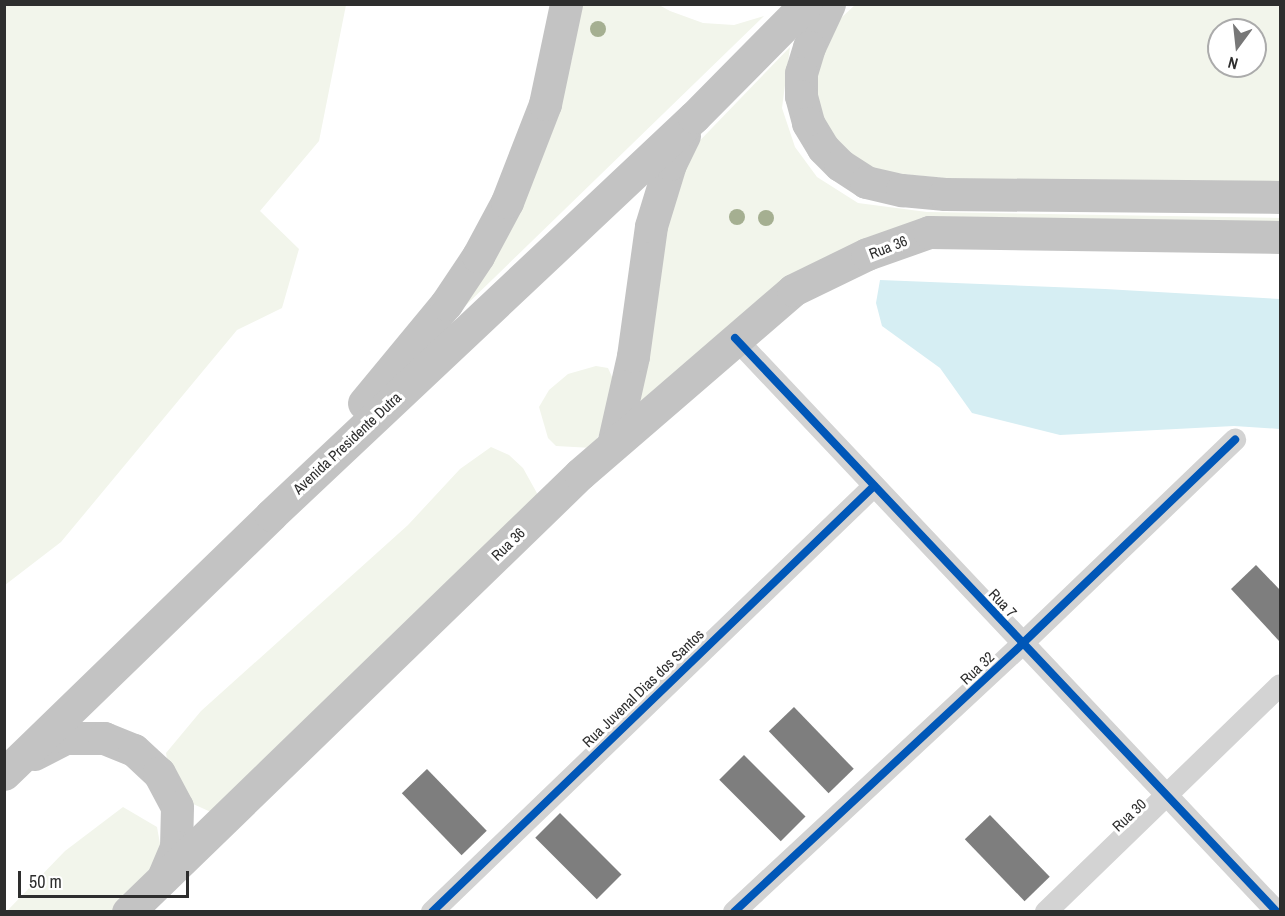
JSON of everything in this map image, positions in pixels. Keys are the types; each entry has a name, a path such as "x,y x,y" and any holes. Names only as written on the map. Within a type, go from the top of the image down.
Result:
{"highway":[{"path":"272,514 446,304 478,256 507,202 545,104 566,4"},
{"name":"Avenida Presidente Dutra","path":"10,769 272,514 693,117 806,4"},
{"path":"829,4 809,47 801,73 801,96 808,123 823,148 840,165 867,182 902,190 945,194 1281,197"},
{"path":"613,445 633,356 651,225 670,164 693,117"},
{"name":"Rua 36","path":"128,912 613,445 735,338 794,290 867,254 928,232 1281,237"},
{"path":"10,769 66,738 104,738 134,750 159,773 177,807 176,847 162,879"}],"street":[{"name":"Rua 7","path":"735,338 1277,912"},
{"name":"Rua 32","path":"734,912 1023,643 1235,440"},
{"name":"Rua Juvenal Dias dos Santos","path":"432,912 874,486"},
{"name":"Rua 30","path":"1046,912 1168,797 1281,685"}],"shaded area":[{"path":"5,4 346,5 319,141 260,211 299,249 282,308 237,330 61,542 5,585"},
{"path":"580,5 659,5 703,23 734,25 764,16 462,309 542,142 572,59"},
{"path":"855,5 1280,5 1280,191 1024,186 853,169 810,95 829,29"},
{"path":"790,47 782,108 795,147 817,177 858,203 927,212 1280,218 1280,227 887,232 618,435 655,247 685,156"},
{"path":"596,366 608,368 613,379 611,413 592,448 556,446 548,438 539,407 549,390 568,374"},
{"path":"491,447 509,455 523,468 538,495 213,813 191,803 170,778 166,753 201,711 408,525 460,469"},
{"path":"123,807 157,827 162,855 113,911 6,912 65,851"}],"water":[{"path":"880,280 1280,299 1280,429 1234,426 1060,435 972,413 940,368 882,326 876,303"}],"building":[{"path":"1256,565 1280,590 1280,642 1231,589"},
{"path":"794,707 854,769 829,793 769,731"},
{"path":"744,755 806,817 781,841 719,780"},
{"path":"427,769 487,831 462,855 402,793"},
{"path":"560,813 622,875 597,899 535,838"},
{"path":"990,815 1050,877 1025,901 965,839"}],"cycle path":[{"path":"735,338 1277,912"},
{"path":"734,912 1023,643 1235,440"},
{"path":"432,912 874,486"}]}
